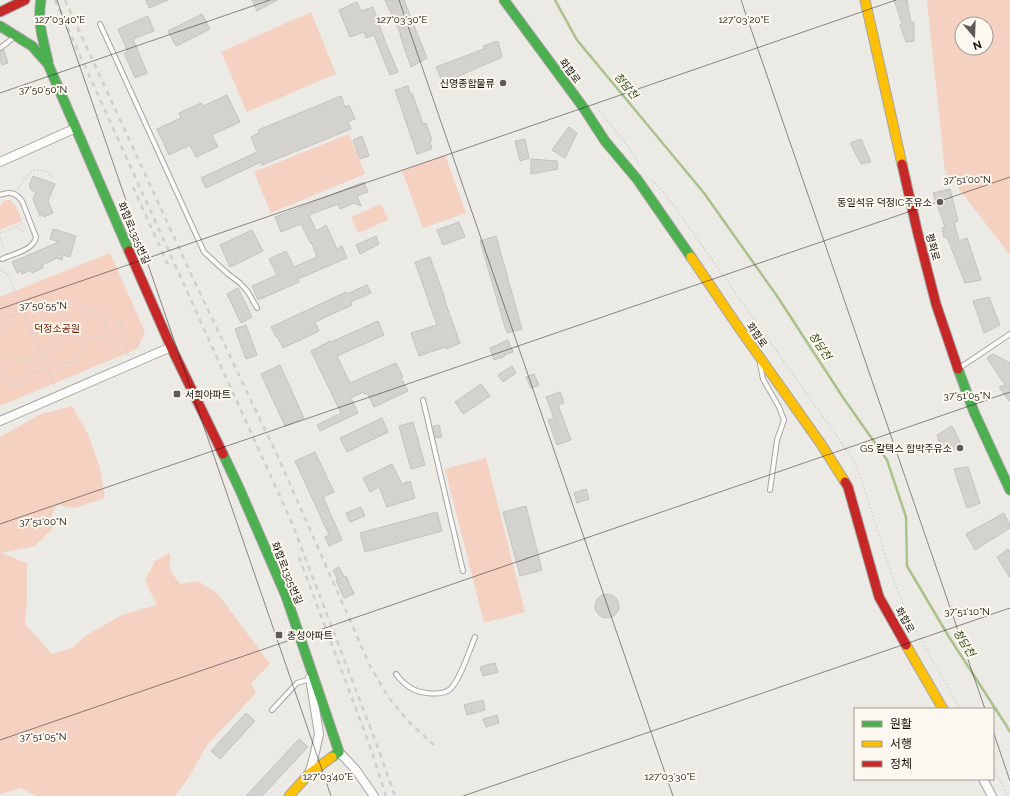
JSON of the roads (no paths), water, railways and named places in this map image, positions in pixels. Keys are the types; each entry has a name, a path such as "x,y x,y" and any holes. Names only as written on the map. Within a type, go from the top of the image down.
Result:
{"street":[{"path":"0,12 25,0"},
{"path":"42,0 38,14 48,64"},
{"name":"화합로","path":"504,0 583,107 605,142 637,178 759,357 821,444 848,487 879,597 942,708"},
{"name":"평화로","path":"865,0 917,230 936,304 974,412 1010,490"},
{"name":"화합로1325번길","path":"0,26 32,46 48,64 172,347 240,490 286,596 339,752"},
{"path":"0,162 76,128"},
{"path":"0,420 172,347"},
{"path":"305,653 319,734 309,774"},
{"path":"289,796 309,774 339,752 356,770 374,796"},
{"path":"984,780 992,796"}],"lane":[{"path":"100,24 204,252 240,283 248,292 257,308"},
{"path":"0,48 16,36"},
{"path":"0,195 10,192 16,194 22,202 36,237 35,242 30,247 2,259"},
{"path":"958,369 1010,334"},
{"path":"759,357 763,379 779,407 784,420 777,440 770,490"},
{"path":"422,400 463,571"},
{"path":"396,674 404,683 420,692 440,693 449,690 458,677 475,637"},
{"path":"272,710 297,683 310,679"}],"waterway":[{"name":"청담천","path":"555,0 577,40 704,193 777,296 844,399 887,460 906,517 907,566 949,637 1010,732"}],"railway":[{"path":"55,0 292,523 395,796"},
{"path":"65,0 191,274 278,457 371,668 389,698 408,721 436,747"},
{"path":"133,187 169,267"},
{"path":"299,557 371,749 386,796"}],"place":[{"name":"신영종합물류","path":"503,83"},
{"name":"동일석유 덕정IC주유소","path":"940,202"},
{"name":"서희아파트","path":"177,394"},
{"name":"GS 칼텍스 함박주유소","path":"960,448"},
{"name":"충성아파트","path":"279,635"}],"park label":[{"name":"덕정소공원","path":"57,328"}]}
